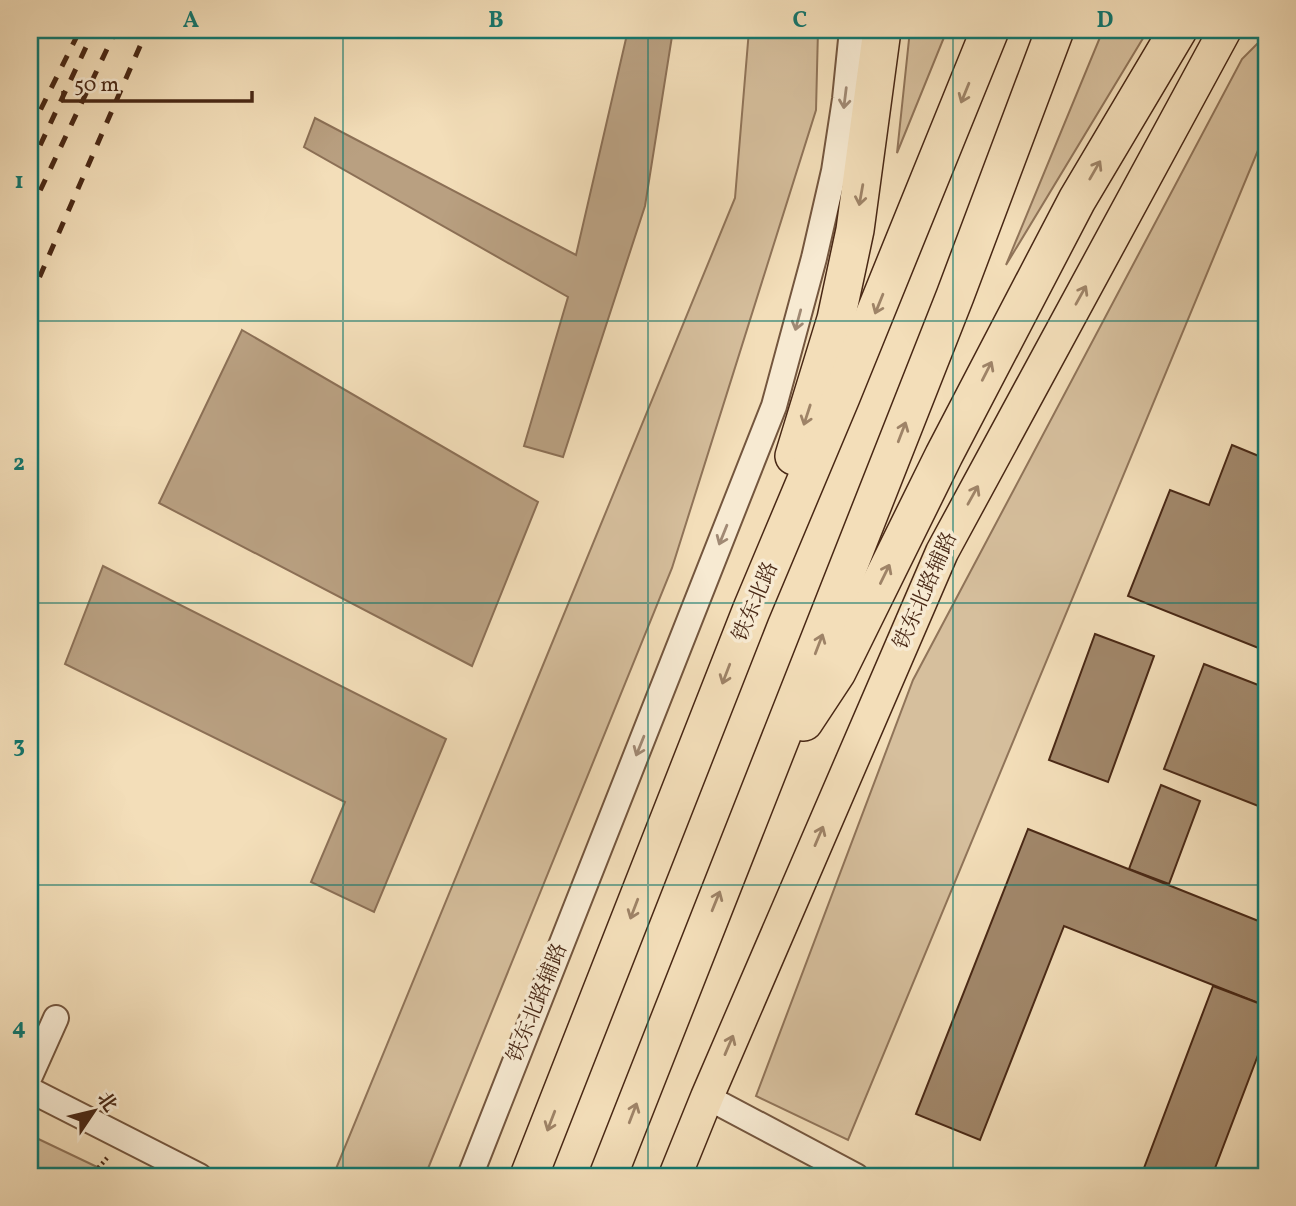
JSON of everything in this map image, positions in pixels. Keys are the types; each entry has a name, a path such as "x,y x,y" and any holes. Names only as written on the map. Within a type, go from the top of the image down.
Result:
{"highway":[{"path":"751,611 771,528 836,318 863,179 882,30"},
{"name":"铁东北路","path":"529,1176 751,611 990,30"},
{"path":"608,1176 950,309 1055,30"},
{"path":"765,781 837,672 944,455 1077,200 1178,30"}],"main road":[{"name":"铁东北路辅路","path":"675,1176 942,552 1226,30"}],"street":[{"name":"铁东北路辅路","path":"470,1176 774,407 834,171 852,30"},
{"path":"30,1076 56,1018"},
{"path":"30,1090 199,1176"},
{"path":"707,1097 856,1176"}],"shaded area":[{"path":"628,30 673,30 645,206 563,457 524,446 568,297 304,147 315,118 576,255"},
{"path":"749,30 818,30 816,110 672,568 425,1176 333,1176 735,198"},
{"path":"910,30 947,30 897,153"},
{"path":"1103,30 1148,30 1006,265"},
{"path":"1266,35 1266,131 848,1140 756,1096 913,680 1242,59"},
{"path":"242,330 538,502 472,666 159,503"},
{"path":"103,566 446,739 374,912 311,882 345,802 65,664"},
{"path":"30,1135 116,1176 30,1176"}],"building":[{"path":"1232,445 1266,459 1266,651 1128,596 1170,490 1209,505"},
{"path":"1095,634 1154,656 1108,782 1049,760"},
{"path":"1204,664 1266,688 1266,809 1164,769"},
{"path":"1161,785 1200,801 1169,884 1129,869"},
{"path":"1028,829 1266,924 1266,1006 1064,926 980,1140 916,1114"},
{"path":"1213,986 1266,1006 1266,1034 1212,1176 1141,1176"}],"railway":[{"path":"30,131 80,30"},
{"path":"30,167 94,30"},
{"path":"30,212 116,30"},
{"path":"30,299 147,30"}]}
